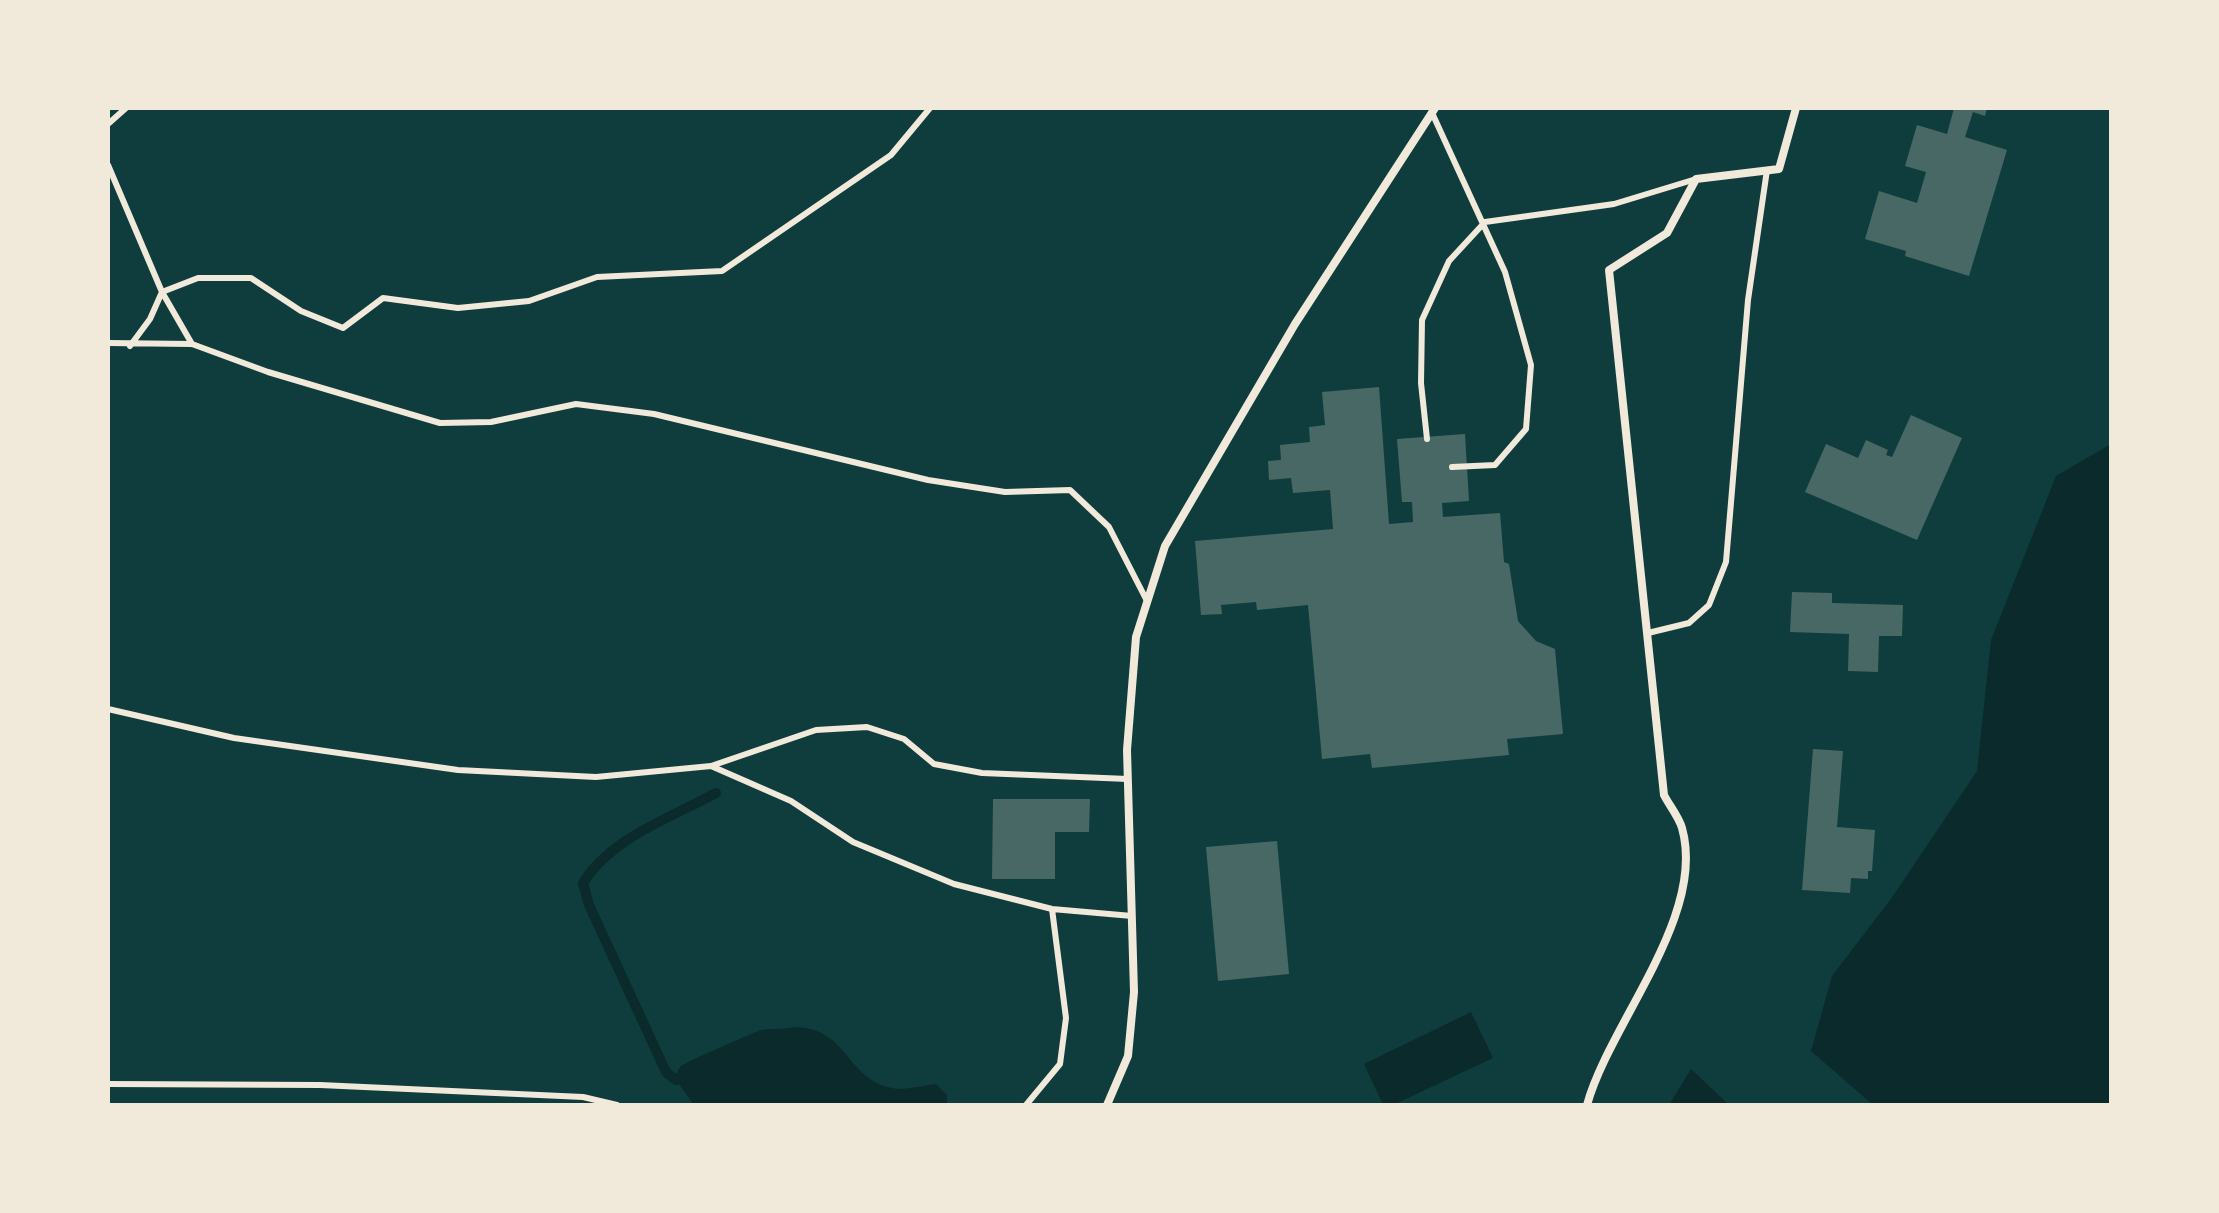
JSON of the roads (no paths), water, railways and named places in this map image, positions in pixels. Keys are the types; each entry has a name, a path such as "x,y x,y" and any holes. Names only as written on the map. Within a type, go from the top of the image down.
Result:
{"street":[{"path":"1587,1105 1679,903 1685,864 1682,827 1664,795 1609,270 1667,233 1696,179 1779,169 1796,108"},
{"path":"1107,1105 1128,1056 1134,992 1128,779 1136,637 1165,546 1295,324 1434,112"}],"lane":[{"path":"108,124 126,108"},
{"path":"130,346 150,319 162,292 198,278 251,278 301,311 343,328 383,298 458,308 529,301 597,277 722,271 891,155 930,108"},
{"path":"1434,112 1505,272 1531,365 1526,429 1495,465 1452,467"},
{"path":"108,165 162,292 192,344"},
{"path":"1648,633 1689,623 1709,605 1726,562 1748,300 1767,170"},
{"path":"1427,439 1421,383 1422,320 1449,261 1485,222 1614,204 1696,179"},
{"path":"108,343 130,346 192,344 268,372 440,423 491,422 576,404 654,414 928,480 1005,492 1070,490 1109,527 1147,601"},
{"path":"108,709 234,738 458,770 596,777 711,766 816,730 867,727 904,739 934,764 982,773 1128,779"},
{"path":"711,766 791,801 853,842 954,884 1052,909 1132,916"},
{"path":"1026,1105 1060,1064 1066,1018 1052,909"},
{"path":"108,1084 320,1085 583,1097 617,1105"}],"water":[{"path":"2111,444 2111,1105 1873,1105 1811,1051 1832,976 1893,896 1977,771 1991,640 2056,476"},
{"path":"1471,1012 1493,1058 1393,1105 1383,1105 1364,1064"},
{"path":"811,1029 825,1035 877,1083 897,1089 936,1084 947,1095 947,1105 694,1105 676,1080 680,1067 705,1054 761,1030"},
{"path":"1691,1069 1729,1105 1669,1105"}],"waterway":[{"path":"676,1080 666,1072 589,905 583,883 595,867 625,841 716,793"}]}
